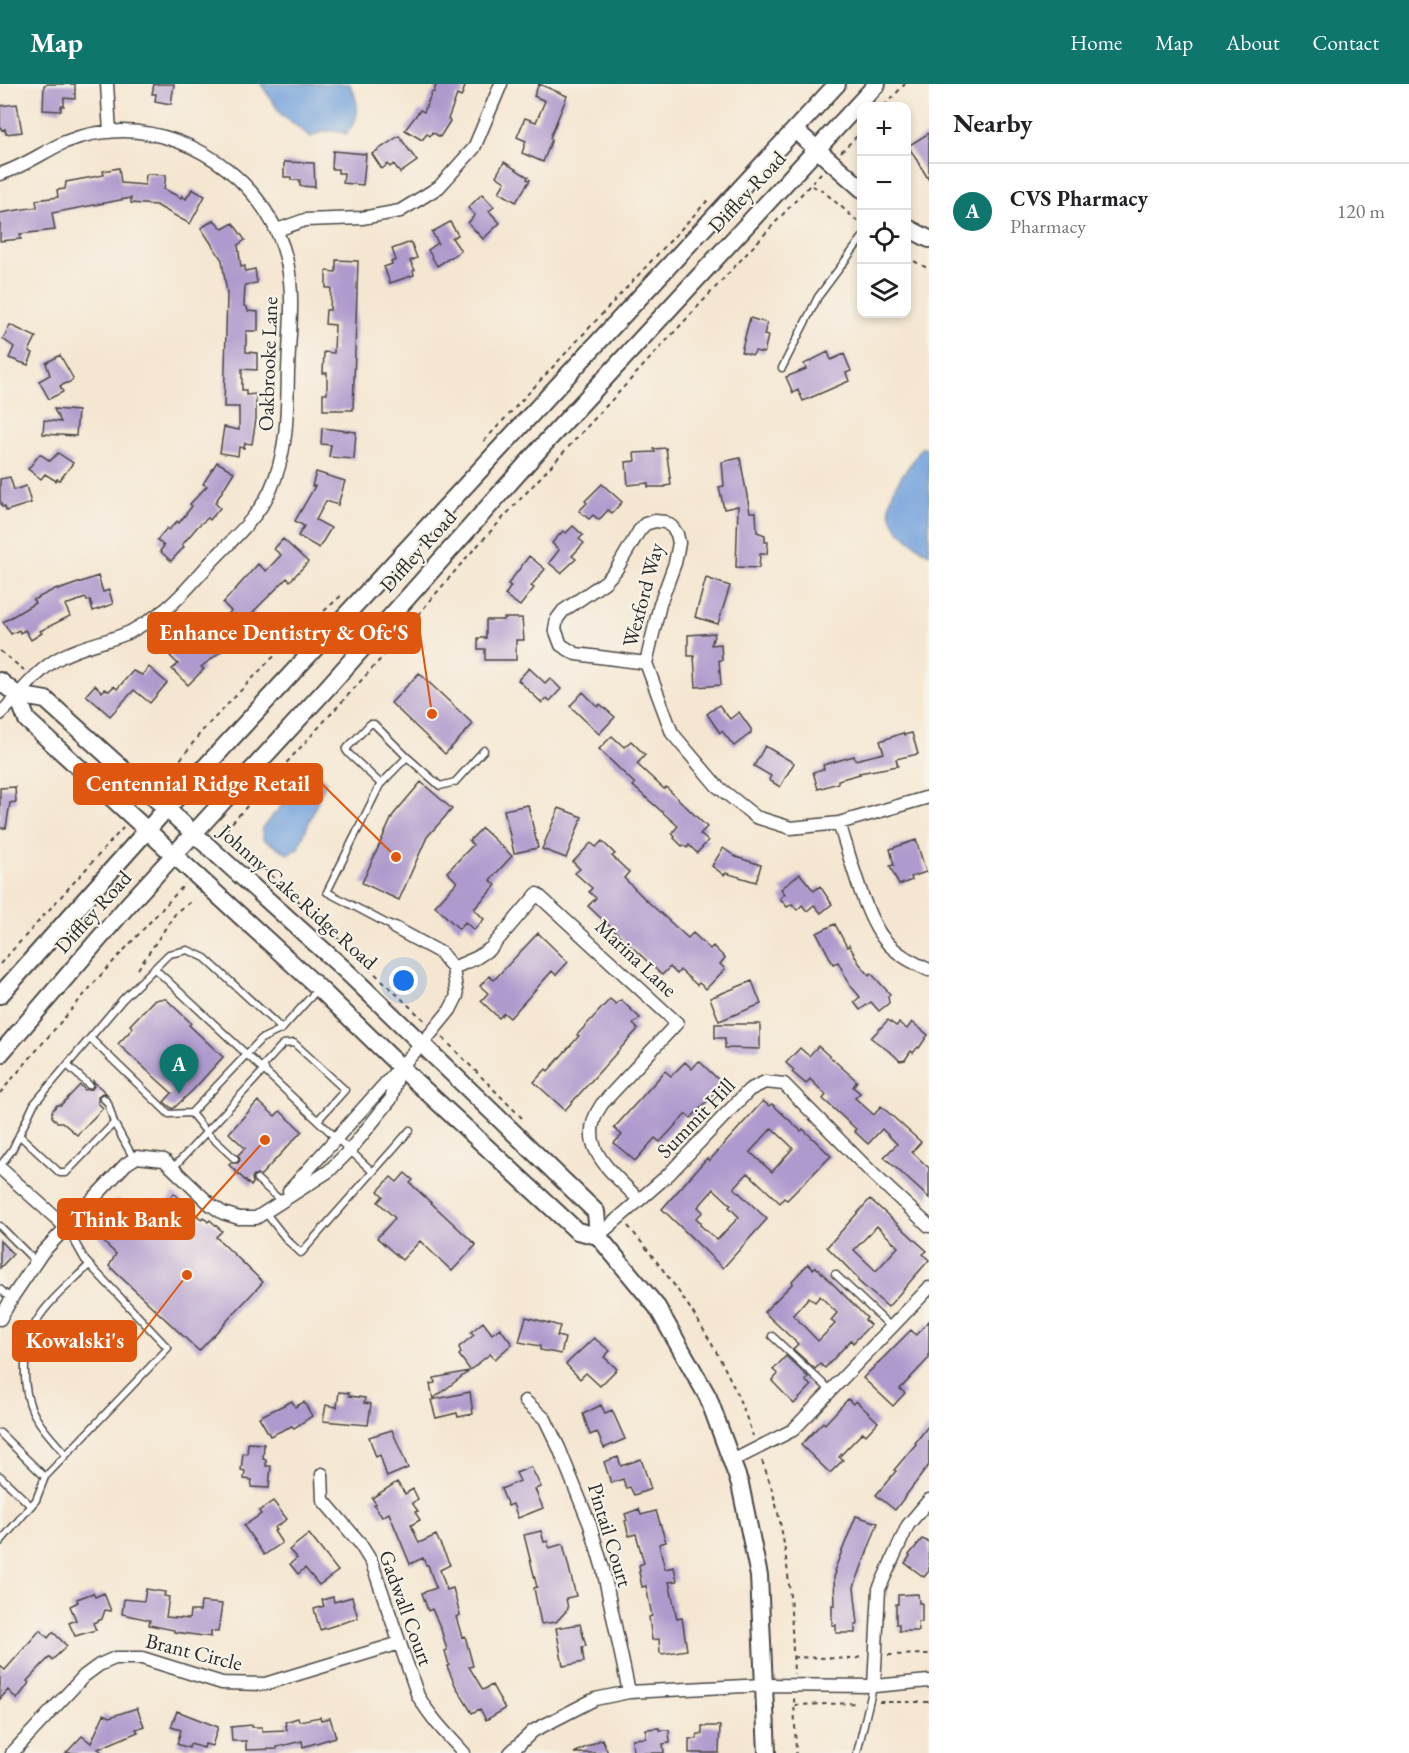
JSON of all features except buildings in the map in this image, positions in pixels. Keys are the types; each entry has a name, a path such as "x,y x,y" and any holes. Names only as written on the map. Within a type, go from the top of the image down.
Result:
{"main road":[{"name":"Diffley Road","path":"0,995 147,830 837,84"},
{"name":"Diffley Road","path":"0,1054 66,976 546,442 877,84"},
{"path":"795,130 857,185"},
{"path":"911,230 929,239"},
{"name":"Johnny Cake Ridge Road","path":"0,681 17,695 27,720 319,988 400,1067 577,1231 598,1236"},
{"name":"Johnny Cake Ridge Road","path":"17,695 46,700 423,1043 596,1212 598,1236 657,1307 708,1397 740,1484 759,1576 766,1753"}],"street":[{"path":"107,84 110,132"},
{"path":"277,230 305,220 362,218 400,211 439,187 474,148 501,84"},
{"name":"Oakbrooke Lane","path":"0,174 29,162 66,142 110,132 157,135 200,152 223,165 250,190 265,208 277,230 288,263 290,298 286,438 280,465 270,491 255,515 166,609 129,632 74,650 58,658 44,668 0,714"},
{"name":"Wexford Way","path":"646,663 576,654 561,645 555,629 557,620 563,611 605,582 616,570 639,531 645,524 655,521 665,522 672,527 679,543 675,563 660,604 646,663 672,733 717,786 756,817 791,828 839,823 929,797"},
{"path":"839,823 869,912 883,938 901,956 929,970"},
{"name":"Marina Lane","path":"453,968 476,958 491,948 537,894 677,1023 602,1104 594,1116 591,1142 596,1153 639,1200"},
{"path":"281,1201 423,1043 450,1011 457,996 453,968 441,953 395,928"},
{"path":"0,1318 36,1262 126,1164 137,1157 164,1160 211,1205 223,1213 239,1218 256,1218 329,1171 350,1150 391,1099 400,1067"},
{"name":"Summit Hill","path":"598,1236 668,1175 749,1090 765,1082 784,1084 874,1175 929,1226"},
{"path":"0,1167 67,1228"},
{"path":"732,1461 793,1430 929,1288"},
{"name":"Pintail Court","path":"525,1401 545,1419 560,1448 590,1525 603,1569 629,1692"},
{"name":"Gadwall Court","path":"322,1474 323,1500 359,1542 372,1563 418,1696 429,1716 464,1753"},
{"path":"874,1686 879,1589 908,1526 929,1500"},
{"name":"Brant Circle","path":"12,1753 84,1676 99,1665 115,1658 142,1658 222,1683 255,1684 287,1678 400,1642"},
{"path":"510,1753 533,1731 595,1699 629,1692 764,1685 874,1686 929,1681"}],"lane":[{"path":"782,368 818,297 857,243"},
{"path":"381,784 346,750 370,724 374,724 440,786 455,782 484,750"},
{"path":"395,928 327,892 381,784 407,757"},
{"path":"0,1167 12,1150 34,1104 123,999 168,954 188,950 205,958 282,1029"},
{"path":"154,968 373,1172"},
{"path":"90,1038 169,1114 191,1113 246,1053 261,1039 282,1029 319,988"},
{"path":"173,1169 283,1044 294,1043 345,1090 318,1120"},
{"path":"67,1065 89,1085"},
{"path":"103,1098 108,1103 114,1123 134,1159"},
{"path":"191,1113 207,1133 235,1159"},
{"path":"19,1135 60,1173 66,1173 114,1123"},
{"path":"265,1212 287,1240 301,1252 410,1130"},
{"path":"257,1179 281,1201"},
{"path":"0,1226 36,1262"},
{"path":"0,1542 36,1500 45,1477 168,1348 89,1265 67,1228"},
{"path":"66,1455 36,1418 28,1400 24,1373 29,1341 35,1323 52,1301 89,1265"},
{"path":"835,1274 892,1327"},
{"path":"0,1289 11,1299"},
{"path":"772,1336 831,1391"},
{"path":"0,1433 45,1477"},
{"path":"0,1476 31,1506"},
{"path":"857,1753 874,1686"}],"path":[{"path":"888,102 904,84"},
{"path":"211,849 228,826 378,662 467,557 811,185 830,161 857,135"},
{"path":"811,185 822,190 857,221"},
{"path":"483,443 713,194"},
{"path":"911,260 929,269"},
{"path":"152,795 202,731 270,660 344,593"},
{"path":"0,964 134,818"},
{"path":"228,826 227,831 249,854 434,1030 525,1121"},
{"path":"0,1093 194,873"},
{"path":"138,969 177,911 194,900"},
{"path":"620,1217 667,1274 694,1313 742,1401 770,1480 788,1572 796,1753"},
{"path":"793,1657 855,1659 863,1655 929,1654"}],"water":[{"path":"261,84 350,84 357,105 354,122 346,134 328,131 311,137 281,114"},
{"path":"921,448 929,448 929,554 898,529 890,513 893,492"},
{"path":"317,774 326,782 298,848 289,854 263,839 262,828 309,775"}],"place":[{"name":"Enhance Dentistry & Ofc'S","path":"432,714"},
{"name":"Centennial Ridge Retail","path":"396,857"},
{"name":"CVS Pharmacy","path":"179,1094"},
{"name":"Think Bank","path":"265,1140"},
{"name":"Kowalski's","path":"187,1275"}]}
